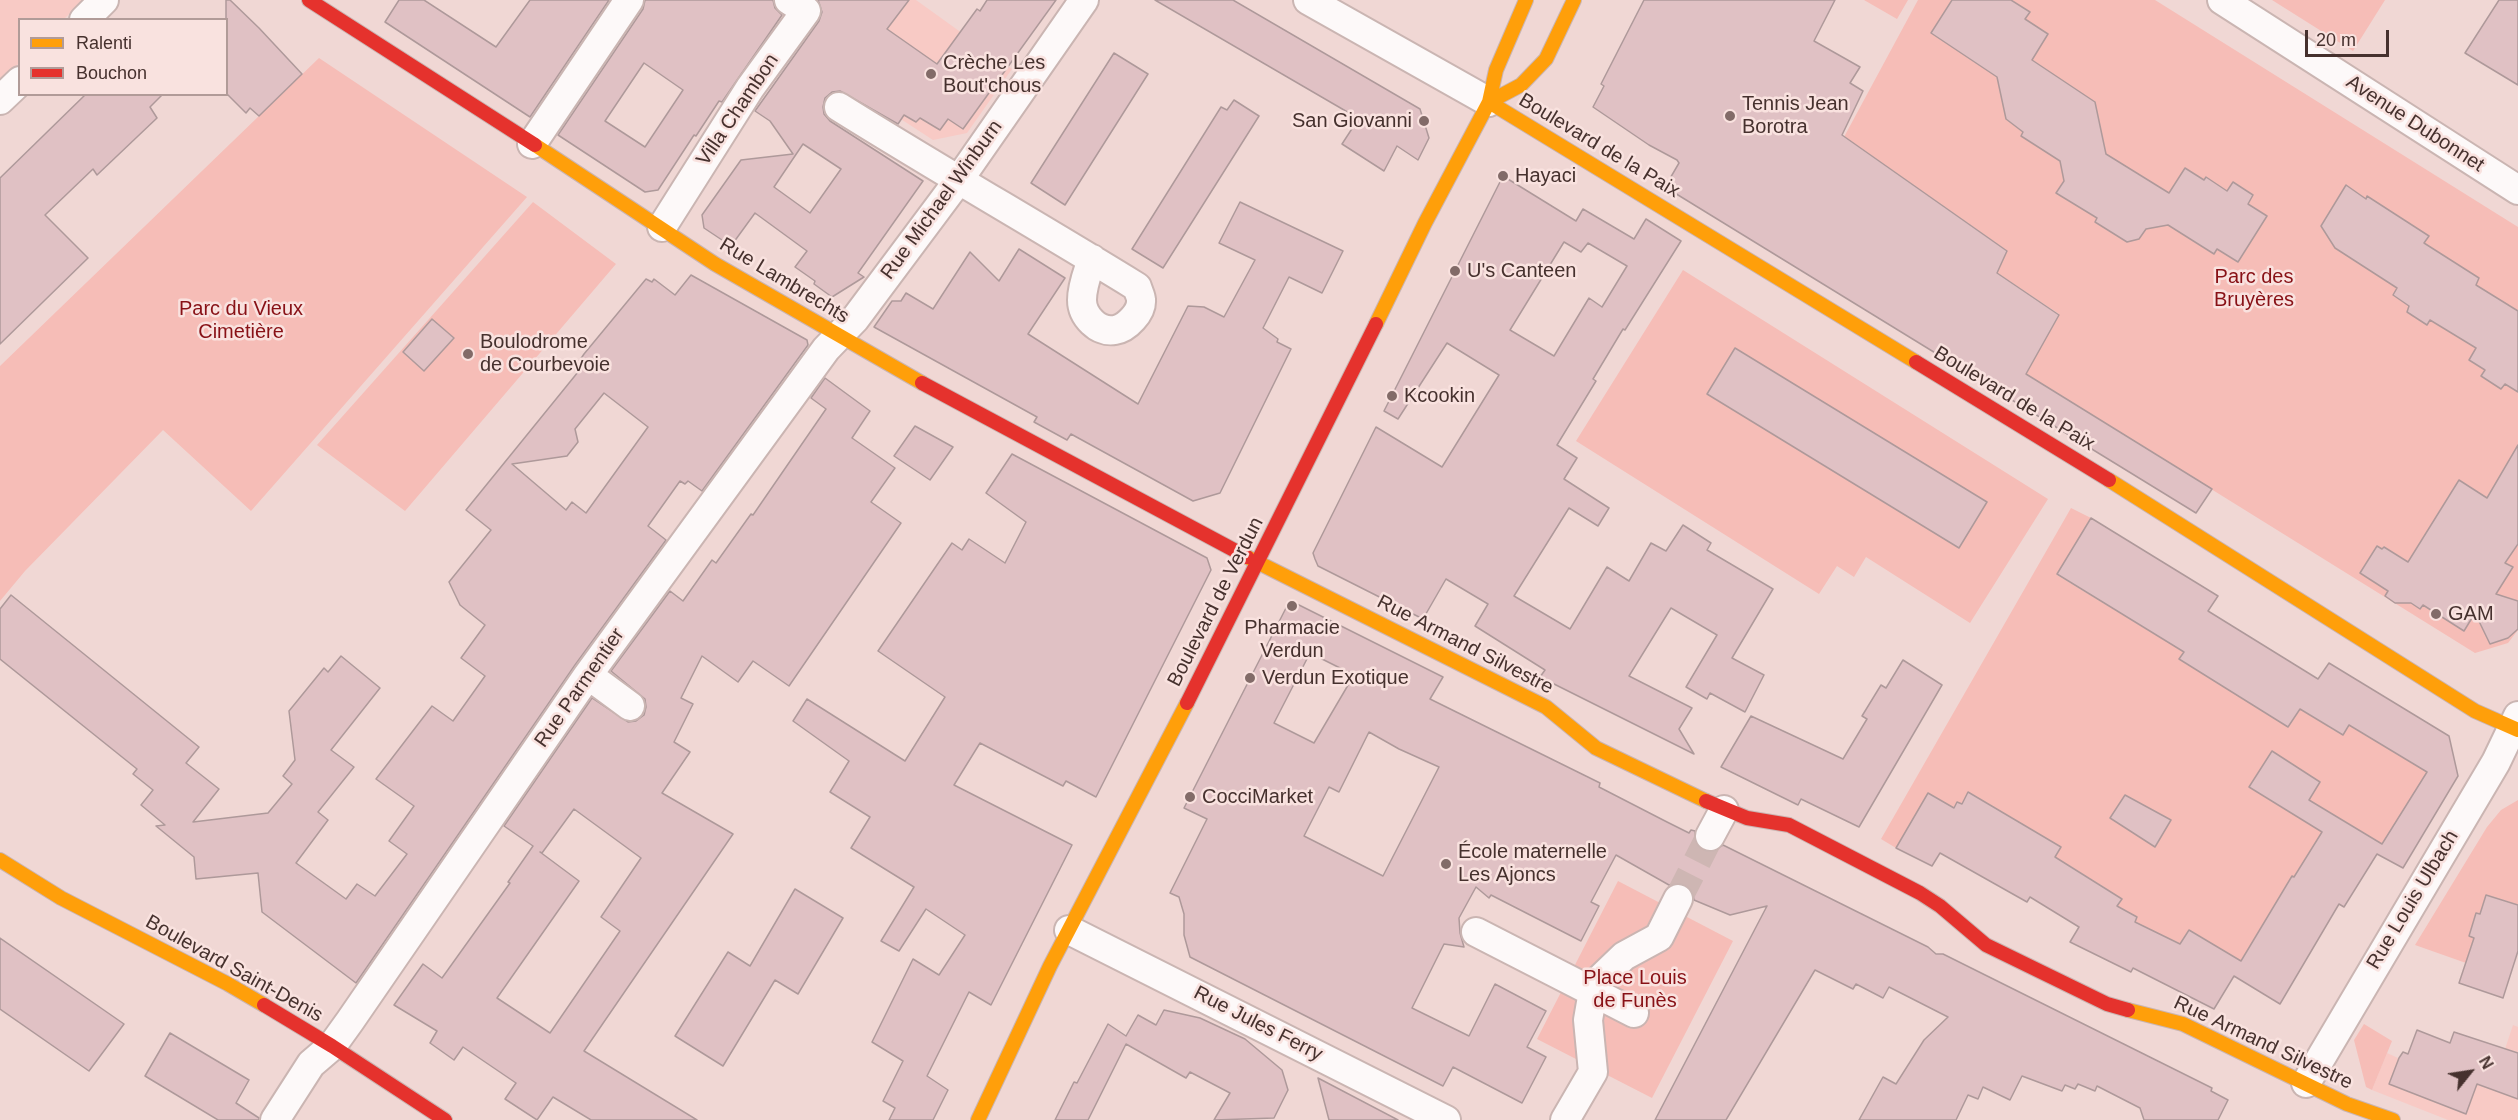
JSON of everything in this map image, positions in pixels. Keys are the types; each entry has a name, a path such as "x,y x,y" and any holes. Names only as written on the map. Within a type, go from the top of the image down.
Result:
{"street":[{"path":"86,18 104,0"},
{"name":"Rue Lambrechts","path":"309,0 662,226 715,264 837,336 1171,518 1258,562"},
{"path":"532,144 629,0"},
{"name":"Villa Chambon","path":"662,226 750,88 806,11 789,0"},
{"name":"Rue Michael Winburn","path":"837,336 855,319 958,182 1084,0"},
{"path":"1308,0 1489,102 1521,85 1546,59 1574,0"},
{"name":"Boulevard de Verdun","path":"978,1120 1008,1060 1046,973 1277,527 1425,223 1489,102 1496,70 1526,0"},
{"name":"Avenue Dubonnet","path":"2222,0 2518,190"},
{"path":"0,100 18,83"},
{"name":"Boulevard de la Paix","path":"1489,102 2072,457 2475,711 2516,724"},
{"path":"839,107 958,182 1092,259"},
{"name":"Rue Parmentier","path":"275,1120 311,1064 332,1046 588,675 837,336"},
{"name":"Rue Armand Silvestre","path":"1258,562 1546,707 1596,748 1724,810 1747,818 1789,825 1920,893 1940,906 1969,932 1996,950 2107,1004 2124,1010 2162,1016 2183,1024 2306,1083 2343,1112 2393,1120"},
{"path":"588,675 630,706"},
{"name":"Rue Louis Ulbach","path":"2306,1083 2496,762 2516,724"},
{"path":"1710,836 1724,810"},
{"name":"Boulevard Saint-Denis","path":"0,860 61,898 228,984 332,1046 445,1120"},
{"path":"1566,1120 1593,1072 1588,1027 1593,991 1599,980 1624,956 1659,938 1678,899"},
{"name":"Rue Jules Ferry","path":"1069,930 1446,1120"},
{"path":"1476,932 1634,1013"}],"shaded area":[{"path":"0,0 84,0 65,18 18,18 18,64 0,82"},
{"name":"Crèche Les Bout'chous","path":"909,0 916,0 1012,69 967,133 933,140 847,84"},
{"path":"2513,1025 2518,1027 2518,1120 2448,1120 2372,1090 2387,1053 2400,1059 2403,1052 2408,1053 2417,1030 2450,1043 2454,1032 2505,1049"}],"green space":[{"path":"1864,0 1908,0 1897,19"},
{"name":"Parc des Bruyères","path":"1918,0 2155,0 2518,227 2518,630 2508,643 2475,653 2026,374 2059,314 1997,273 2006,250 1844,137"},
{"path":"2272,0 2385,0 2353,51"},
{"name":"Parc du Vieux Cimetière","path":"319,58 527,197 251,511 163,430 25,571 0,601 0,366"},
{"name":"Boulodrome de Courbevoie","path":"533,202 616,264 405,511 317,445"},
{"path":"1683,270 2048,499 1970,623 1866,557 1854,577 1837,566 1819,594 1576,441"},
{"path":"2071,508 2091,518 2057,575 2184,652 2179,659 2288,727 2306,699 2335,716 2328,727 2342,735 2349,725 2427,772 2382,844 2333,815 2294,877 2292,876 2241,961 2189,930 2175,951 2156,932 2135,922 2137,917 2097,899 2104,887 2055,857 2061,847 1968,793 1962,804 1957,802 1954,808 1928,793 1896,848 1881,839"},
{"path":"2518,800 2518,910 2510,902 2486,895 2480,914 2476,913 2469,936 2474,938 2466,963 2415,945 2487,827 2501,810"},
{"name":"Place Louis de Funès","path":"1618,881 1733,941 1652,1098 1537,1039"},
{"path":"2364,1024 2392,1041 2372,1090 2366,1087 2354,1040"}],"building":[{"path":"226,0 230,0 302,74 259,116 250,108 246,113 228,95 228,18 226,18"},
{"path":"399,0 424,0 496,47 530,0 609,0 530,117 385,22"},
{"path":"645,0 773,0 775,8 782,15 722,102 719,101 696,136 694,135 658,190 645,192 558,135 643,9","holes":["644,63 683,90 645,147 605,121"]},
{"path":"818,0 909,0 887,29 937,64 977,9 980,11 987,0 1056,0 963,129 948,119 940,130 920,118 916,122 904,115 898,124 840,91 832,92 825,98 824,114 830,121 923,181 858,273 864,277 832,297 795,267 807,251 755,213 731,246 704,228 702,215 741,160 793,154 770,121 755,111 819,21 822,12","holes":["803,144 841,169 810,213 774,187"]},
{"path":"1155,0 1233,0 1420,109 1429,138 1418,160 1397,146 1384,171 1342,144 1357,121 1356,117"},
{"path":"1644,0 1835,0 1814,41 1860,67 1850,83 1863,91 1842,135 2007,251 1997,273 2059,315 2026,374 2212,489 2196,513 1665,187 1679,163 1677,160 1649,145 1593,107 1604,86 1601,84"},
{"path":"1952,0 2011,0 2030,12 2025,19 2048,34 2032,60 2095,102 2106,154 2169,193 2185,168 2204,180 2206,177 2227,191 2233,182 2253,195 2248,204 2267,216 2238,262 2217,249 2214,254 2168,225 2146,229 2139,239 2127,242 2095,222 2097,218 2056,193 2064,181 2060,161 2021,136 2023,132 2006,119 1997,77 1931,33"},
{"path":"2499,0 2518,0 2518,85 2465,53"},
{"path":"1114,53 1148,74 1065,205 1031,183"},
{"path":"84,96 161,96 150,107 157,118 97,175 93,169 45,215 88,258 0,344 0,178"},
{"path":"1234,100 1259,116 1163,268 1132,249 1221,107 1227,110"},
{"path":"1503,176 1576,221 1583,209 1634,239 1646,219 1681,241 1625,330 1623,329 1593,379 1596,381 1557,445 1577,458 1564,479 1609,508 1598,526 1569,508 1514,596 1570,629 1607,567 1629,581 1651,543 1666,551 1683,525 1711,543 1707,550 1773,589 1732,658 1764,675 1745,712 1710,693 1707,699 1686,687 1717,635 1671,608 1629,676 1692,708 1679,729 1694,754 1540,677 1545,670 1475,626 1488,604 1446,579 1423,619 1318,566 1313,553 1376,427 1442,467 1499,375 1447,343 1398,419 1384,411","holes":["1564,242 1581,252 1588,243 1627,266 1602,307 1589,298 1554,356 1510,330"]},
{"path":"2346,185 2429,236 2424,243 2479,278 2476,285 2518,311 2518,392 2505,384 2501,389 2481,376 2485,370 2469,360 2476,348 2430,320 2427,325 2407,312 2409,306 2393,295 2397,288 2335,248 2321,226"},
{"path":"1240,202 1343,251 1322,293 1289,277 1263,328 1278,339 1277,342 1291,349 1220,493 1193,501 1071,434 1067,440 1034,422 1037,417 874,327 892,301 901,301 906,293 933,309 970,252 999,281 1019,249 1065,278 1028,334 1138,404 1188,306 1204,307 1224,317 1255,260 1219,243"},
{"path":"691,275 807,340 808,345 702,491 688,481 685,484 680,481 648,526 666,540 575,665 356,983 262,912 258,873 196,879 194,857 156,826 165,825 141,805 153,790 133,774 137,769 0,659 0,609 11,595 199,747 186,763 219,789 193,822 268,813 292,784 283,776 295,760 289,711 324,668 328,672 341,656 380,688 331,750 354,767 318,812 328,820 296,863 346,899 357,884 375,896 407,854 389,841 414,806 376,779 432,706 453,721 485,676 461,658 485,625 460,605 449,582 491,530 466,510 578,372 574,369 584,354 646,279 652,282 654,279 675,295","holes":["604,393 648,427 586,513 572,502 566,510 512,464 567,456 578,442 575,429"]},
{"path":"432,319 454,338 424,371 403,352"},
{"path":"1735,348 1987,502 1959,548 1707,394"},
{"path":"825,378 870,411 852,438 895,468 871,502 901,523 789,686 753,661 738,682 702,656 681,698 693,704 674,742 690,752 662,793 733,834 584,1051 697,1120 591,1120 553,1097 537,1120 505,1099 516,1083 463,1047 454,1060 430,1043 437,1031 394,1005 423,964 442,978 510,883 508,882 533,846 504,826 592,698 628,722 636,721 644,715 645,699 611,671 670,591 683,601 712,560 716,563 751,514 753,515 826,409 811,398","holes":["574,809 641,858 601,917 620,931 550,1033 497,998 579,881 540,852 542,853"]},
{"path":"915,426 953,447 930,480 894,456"},
{"path":"2518,445 2518,544 2505,563 2513,567 2496,594 2518,601 2518,629 2508,638 2490,644 2475,613 2464,631 2423,605 2420,609 2411,603 2395,603 2385,596 2388,591 2360,573 2377,546 2382,549 2384,547 2408,562 2459,480 2487,498"},
{"path":"1012,454 1207,558 1211,570 1096,797 1066,781 1063,786 980,743 954,785 1072,845 991,1005 969,992 927,1076 948,1090 933,1120 889,1120 895,1108 883,1101 903,1061 872,1042 913,959 939,975 965,935 926,909 899,951 881,941 914,887 851,848 870,817 830,792 849,761 793,721 807,699 905,761 945,697 878,651 952,543 962,550 969,539 1005,563 1026,522 986,493"},
{"path":"2091,518 2218,596 2208,611 2318,679 2329,663 2449,736 2458,776 2403,868 2377,854 2344,907 2339,904 2280,1004 2234,976 2214,1009 2133,968 2131,972 2070,942 2079,927 2030,897 2027,902 1940,853 1932,866 1896,848 1928,793 1954,808 1957,802 1962,804 1968,792 2061,847 2055,857 2122,899 2117,906 2137,917 2135,922 2180,944 2189,930 2241,961 2292,876 2294,877 2322,832 2249,787 2272,751 2320,782 2309,800 2382,844 2427,772 2349,725 2343,735 2300,709 2288,727 2179,659 2184,652 2057,574"},
{"path":"1297,604 1443,677 1430,699 1600,783 1599,787 1689,833 1691,830 1695,831 1696,844 1703,851 1711,852 1723,845 1928,947 1936,954 1943,954 2212,1088 2211,1091 2228,1100 2218,1120 2144,1120 2140,1108 2097,1086 2095,1091 2078,1084 2075,1089 2065,1085 2062,1091 2022,1076 2010,1100 1983,1087 1978,1099 1968,1095 1956,1120 1859,1120 1883,1077 1896,1084 1924,1040 1948,1017 1889,987 1883,998 1856,984 1853,989 1815,970 1726,1120 1655,1120 1767,906 1730,915 1694,900 1692,890 1686,885 1678,883 1669,885 1616,855 1591,902 1599,906 1581,941 1491,895 1489,898 1476,887 1459,918 1464,947 1444,944 1412,1008 1469,1036 1495,984 1546,1011 1527,1047 1546,1057 1522,1103 1453,1067 1443,1086 1190,957 1184,935 1184,914 1179,897 1170,893 1207,819 1184,808 1286,608","holes":["1310,653 1354,675 1314,743 1274,723","1369,732 1439,767 1383,876 1304,836 1329,787 1339,792"]},
{"path":"1903,660 1942,685 1859,827 1801,799 1798,805 1721,767 1751,716 1843,759 1867,719 1862,716 1881,685 1886,688"},
{"path":"2125,795 2171,820 2155,847 2110,818"},
{"path":"795,889 843,918 798,994 775,980 723,1066 675,1036 728,952 750,966"},
{"path":"2486,895 2518,905 2518,951 2503,998 2459,983 2474,938 2469,936 2476,913 2480,914"},
{"path":"0,938 124,1024 89,1071 0,1009"},
{"path":"1164,1010 1200,1018 1245,1039 1282,1070 1288,1090 1274,1118 1214,1120 1230,1093 1190,1072 1186,1078 1126,1044 1088,1120 1055,1120 1108,1024 1126,1036 1138,1015 1156,1025"},
{"path":"2417,1030 2450,1043 2454,1032 2518,1053 2518,1099 2477,1084 2466,1114 2389,1084 2399,1058 2403,1052 2408,1054"},
{"path":"170,1033 249,1080 236,1103 259,1120 218,1120 145,1076"},
{"path":"1318,1078 1398,1120 1329,1120"}],"tunnel":[{"path":"1678,899 1710,836"}],"traffic: slow":[{"path":"1376,324 1425,223 1489,102 1496,70 1526,0"},
{"path":"1489,102 1521,85 1546,59 1574,0"},
{"path":"1489,102 1916,362"},
{"path":"535,145 715,264 922,383"},
{"path":"2109,480 2475,711 2518,730"},
{"path":"1247,557 1546,707 1596,748 1706,801"},
{"path":"978,1120 1050,966 1187,703"},
{"path":"0,860 61,898 264,1005"},
{"path":"2128,1010 2183,1024 2347,1104 2393,1120"}],"traffic: jam":[{"path":"309,0 535,145"},
{"path":"1187,703 1376,324"},
{"path":"1916,362 2109,480"},
{"path":"922,383 1247,557"},
{"path":"1706,801 1747,818 1789,825 1920,893 1940,906 1986,945 2107,1004 2128,1010"},
{"path":"264,1005 332,1046 445,1120"}],"place":[{"name":"Crèche Les Bout'chous","path":"931,74"},
{"name":"Tennis Jean Borotra","path":"1730,116"},
{"name":"San Giovanni","path":"1424,121"},
{"name":"Hayaci","path":"1503,176"},
{"name":"U's Canteen","path":"1455,271"},
{"name":"Boulodrome de Courbevoie","path":"468,354"},
{"name":"Kcookin","path":"1392,396"},
{"name":"Pharmacie Verdun","path":"1292,606"},
{"name":"GAM","path":"2436,614"},
{"name":"Verdun Exotique","path":"1250,678"},
{"name":"CocciMarket","path":"1190,797"},
{"name":"École maternelle Les Ajoncs","path":"1446,864"}]}
